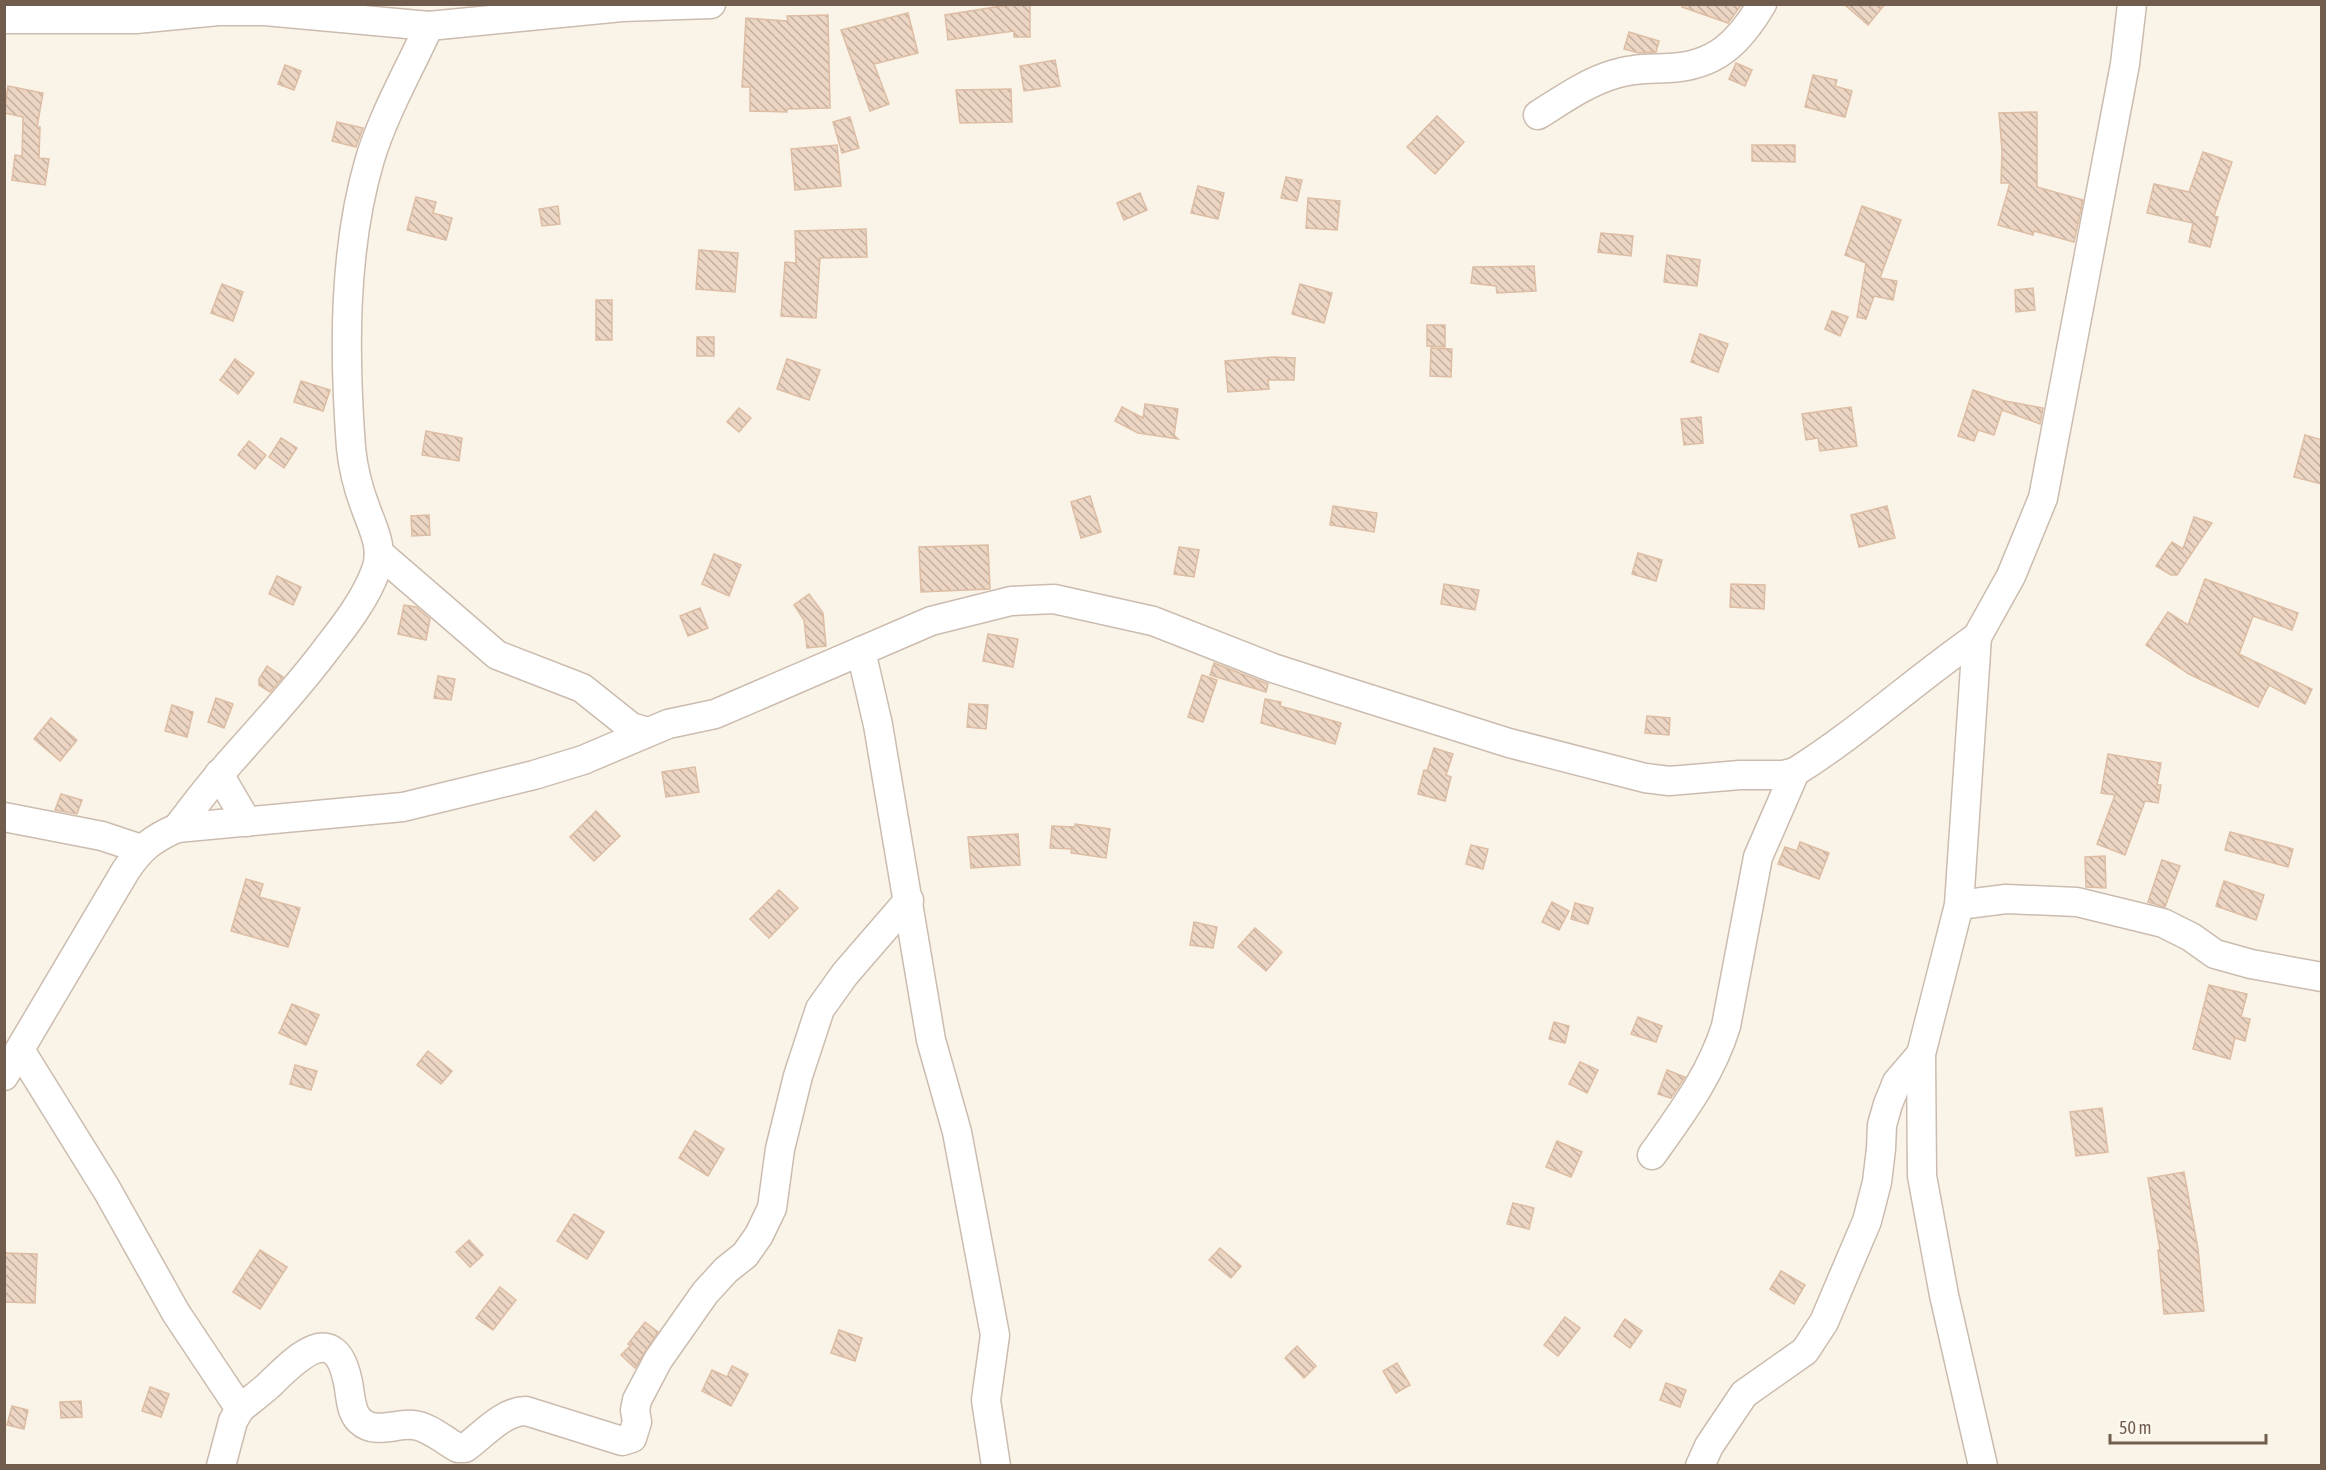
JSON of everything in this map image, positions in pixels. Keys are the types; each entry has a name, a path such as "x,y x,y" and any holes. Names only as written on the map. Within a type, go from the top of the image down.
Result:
{"street":[{"path":"4,19 136,19 218,11 265,11 429,26 622,7 711,4"},
{"path":"1538,115 1587,86 1613,74 1640,68 1668,68 1701,64 1741,36 1762,4"},
{"path":"1983,1466 1944,1295 1922,1176 1920,1054 1959,905 1977,637 2011,576 2043,498 2125,64 2132,4"},
{"path":"177,828 219,774 298,687 352,615 376,569 379,553 377,536 365,508 352,454 346,383 348,299 357,223 370,159 387,116 429,26"},
{"path":"379,553 497,655 582,688 631,727 648,732"},
{"path":"4,1076 126,870 141,849 159,836 177,828 403,807 534,775 583,760 668,724 715,714 930,621 1011,601 1054,599 1153,621 1273,668 1509,743 1645,778 1669,781 1740,775 1783,775 1795,772 1977,637"},
{"path":"861,651 878,725 931,1040 957,1132 995,1335 986,1400 996,1466"},
{"path":"1652,1155 1695,1093 1719,1049 1726,1026 1758,857 1795,772"},
{"path":"219,774 247,822"},
{"path":"4,817 102,837 141,849"},
{"path":"1959,905 2006,899 2078,902 2163,923 2191,937 2215,954 2251,964 2322,977"},
{"path":"221,1466 233,1422 240,1409 301,1354 314,1348 324,1348 335,1353 345,1367 354,1413 368,1427 414,1425 458,1448 465,1448 516,1411 622,1441 632,1438 637,1422 635,1410 637,1400 657,1360 705,1293 726,1270 745,1255 759,1235 772,1208 782,1139 798,1076 820,1009 845,974 909,900"},
{"path":"20,1050 107,1190 176,1313 240,1409"},
{"path":"1700,1466 1709,1446 1744,1394 1805,1351 1824,1322 1867,1221 1877,1182 1882,1125 1888,1104 1897,1082 1920,1054"}],"building":[{"path":"1014,4 1030,4 1030,37 1014,37 1014,31 948,40 945,15"},
{"path":"1683,4 1742,4 1728,23 1682,7"},
{"path":"1844,4 1885,4 1868,25"},
{"path":"908,13 918,53 874,64 889,104 870,111 841,30"},
{"path":"828,15 830,108 787,109 787,112 750,111 750,87 742,87 746,18 788,21 787,16"},
{"path":"1629,32 1659,41 1656,52 1639,53 1624,49"},
{"path":"1055,60 1060,86 1024,91 1020,66"},
{"path":"1736,63 1752,70 1745,86 1729,79"},
{"path":"285,65 301,71 294,90 278,84"},
{"path":"1813,75 1837,80 1835,86 1852,91 1845,117 1805,107"},
{"path":"8,86 43,93 37,127 40,127 39,158 49,159 45,185 12,180 15,155 22,156 23,117 4,113"},
{"path":"1011,89 1012,122 960,123 956,90"},
{"path":"2037,112 2037,187 2083,200 2074,242 2034,231 2033,235 1998,225 2010,183 2001,183 2002,151 1999,113"},
{"path":"1437,116 1464,142 1435,174 1407,147"},
{"path":"850,117 859,148 842,153 833,122"},
{"path":"337,122 363,128 356,147 332,141"},
{"path":"837,145 841,186 795,190 791,149"},
{"path":"1752,145 1795,145 1795,162 1752,161"},
{"path":"2203,152 2232,162 2214,216 2218,217 2210,247 2189,242 2193,223 2147,213 2154,184 2189,192"},
{"path":"1286,177 1302,180 1297,201 1281,198"},
{"path":"1198,186 1224,193 1218,219 1191,213"},
{"path":"1140,193 1147,210 1124,220 1117,203"},
{"path":"416,197 436,202 433,213 452,218 446,240 407,230"},
{"path":"1308,198 1340,201 1337,230 1306,228"},
{"path":"558,206 560,224 542,226 539,209"},
{"path":"1862,206 1901,220 1880,278 1897,281 1893,300 1874,296 1866,319 1857,317 1866,263 1845,255"},
{"path":"866,229 867,257 820,258 816,318 781,316 785,262 796,263 795,231"},
{"path":"1601,233 1633,236 1631,256 1598,252"},
{"path":"699,250 738,253 735,292 696,289"},
{"path":"1667,255 1700,260 1697,286 1664,282"},
{"path":"1534,266 1536,291 1497,293 1496,286 1471,283 1473,267"},
{"path":"222,284 243,292 233,321 211,313"},
{"path":"1300,284 1332,293 1324,323 1292,314"},
{"path":"2033,288 2035,310 2016,312 2015,290"},
{"path":"596,300 612,300 612,340 596,340"},
{"path":"1832,311 1848,317 1840,336 1825,329"},
{"path":"1427,325 1445,325 1445,347 1427,346"},
{"path":"1700,334 1728,344 1718,372 1691,362"},
{"path":"697,337 714,337 714,356 697,356"},
{"path":"1431,348 1452,349 1451,377 1430,376"},
{"path":"1273,357 1295,358 1294,380 1268,380 1269,389 1228,392 1225,361"},
{"path":"235,359 254,373 238,394 220,380"},
{"path":"787,359 820,370 809,400 777,389"},
{"path":"301,381 330,390 323,411 294,402"},
{"path":"1973,390 2005,401 2043,408 2040,424 2002,410 1994,435 1978,430 1974,441 1958,436"},
{"path":"1145,404 1178,409 1174,435 1178,439 1138,433 1115,421 1122,407 1143,418"},
{"path":"1851,407 1857,446 1820,451 1818,438 1806,440 1802,414"},
{"path":"739,408 751,418 739,432 727,422"},
{"path":"1701,417 1703,443 1684,445 1681,419"},
{"path":"426,431 462,438 459,461 422,455"},
{"path":"2305,435 2322,440 2322,484 2294,477"},
{"path":"281,438 297,448 284,468 269,457"},
{"path":"249,441 266,455 255,469 238,455"},
{"path":"1090,496 1101,532 1081,538 1071,502"},
{"path":"1333,506 1377,513 1374,532 1330,525"},
{"path":"1887,506 1895,538 1859,547 1851,515"},
{"path":"429,515 430,535 412,536 411,516"},
{"path":"2194,517 2212,523 2177,575 2171,575 2156,566 2172,542 2183,549"},
{"path":"988,545 990,589 921,592 919,547"},
{"path":"1179,547 1199,550 1194,577 1174,574"},
{"path":"1638,553 1662,560 1656,581 1632,574"},
{"path":"714,554 741,565 729,596 702,584"},
{"path":"277,576 301,587 293,605 269,594"},
{"path":"2205,579 2298,613 2292,630 2253,616 2239,654 2312,689 2305,704 2269,685 2258,707 2189,674 2146,645 2168,612 2188,625"},
{"path":"1444,584 1479,590 1475,610 1441,604"},
{"path":"1731,584 1765,585 1764,609 1730,607"},
{"path":"809,594 823,613 826,646 807,648 804,620 794,605"},
{"path":"404,605 416,607 430,619 426,640 398,634"},
{"path":"700,608 708,628 688,636 680,616"},
{"path":"988,634 1018,639 1013,667 983,661"},
{"path":"1214,663 1268,684 1266,692 1210,675"},
{"path":"267,666 283,677 270,692 259,685 259,679"},
{"path":"1202,675 1217,680 1203,722 1188,717"},
{"path":"438,676 455,679 451,700 434,698"},
{"path":"216,698 233,704 224,728 208,722"},
{"path":"1265,699 1281,702 1280,706 1341,723 1335,744 1261,723"},
{"path":"969,704 988,705 986,729 967,727"},
{"path":"172,705 193,712 187,737 165,731"},
{"path":"1647,716 1670,718 1669,735 1645,733"},
{"path":"51,718 77,740 60,761 34,739"},
{"path":"1434,748 1453,754 1446,775 1451,777 1445,801 1418,794 1424,770 1427,771"},
{"path":"2108,754 2161,763 2157,785 2161,785 2158,803 2145,801 2125,855 2097,844 2115,795 2101,793"},
{"path":"695,767 699,792 666,797 662,772"},
{"path":"61,794 82,800 77,814 55,810"},
{"path":"596,811 620,836 594,861 570,837"},
{"path":"1075,824 1110,829 1106,858 1071,853 1072,849 1050,848 1052,826 1075,827"},
{"path":"2230,832 2293,849 2288,867 2225,850"},
{"path":"1018,834 1020,865 971,868 968,837"},
{"path":"1800,842 1829,853 1819,879 1778,864 1785,847 1797,851"},
{"path":"1471,845 1488,849 1483,869 1466,864"},
{"path":"2105,856 2106,888 2086,887 2085,857"},
{"path":"2162,860 2180,866 2165,907 2148,902"},
{"path":"246,879 263,884 259,897 300,908 288,947 231,931"},
{"path":"2224,881 2264,895 2256,920 2216,906"},
{"path":"779,890 798,908 769,938 750,919"},
{"path":"1552,902 1569,911 1559,930 1542,922"},
{"path":"1575,903 1593,908 1588,924 1571,919"},
{"path":"1194,922 1217,927 1213,948 1190,945"},
{"path":"1255,928 1282,952 1266,971 1238,947"},
{"path":"2209,985 2247,994 2241,1017 2250,1019 2245,1041 2235,1038 2230,1059 2193,1049"},
{"path":"292,1004 319,1015 306,1045 279,1033"},
{"path":"1638,1017 1662,1026 1656,1042 1631,1034"},
{"path":"1554,1022 1569,1026 1565,1043 1549,1039"},
{"path":"428,1051 452,1071 441,1084 417,1065"},
{"path":"1580,1062 1598,1070 1587,1093 1569,1084"},
{"path":"295,1065 317,1071 311,1090 290,1084"},
{"path":"1667,1070 1685,1077 1671,1098 1658,1094"},
{"path":"2102,1108 2108,1152 2076,1156 2070,1112"},
{"path":"695,1131 724,1149 708,1176 679,1158"},
{"path":"1557,1141 1582,1152 1571,1177 1546,1167"},
{"path":"2184,1172 2198,1249 2204,1311 2164,1314 2158,1250 2160,1250 2148,1178"},
{"path":"1513,1203 1534,1208 1529,1229 1507,1224"},
{"path":"574,1214 604,1232 587,1259 557,1241"},
{"path":"469,1240 483,1255 470,1267 456,1252"},
{"path":"1220,1248 1241,1266 1231,1278 1209,1260"},
{"path":"260,1250 287,1267 260,1309 233,1292"},
{"path":"5,1253 37,1254 35,1303 4,1302"},
{"path":"1781,1271 1805,1285 1794,1304 1770,1289"},
{"path":"500,1287 516,1300 493,1330 476,1318"},
{"path":"1565,1317 1580,1328 1558,1356 1544,1345"},
{"path":"1625,1319 1642,1331 1630,1348 1614,1336"},
{"path":"645,1322 658,1332 635,1368 621,1355 631,1345 628,1344"},
{"path":"839,1330 862,1338 855,1361 831,1353"},
{"path":"1297,1346 1316,1366 1304,1378 1285,1358"},
{"path":"1397,1363 1410,1385 1396,1393 1383,1371"},
{"path":"732,1366 748,1374 731,1406 702,1391 712,1370 727,1377"},
{"path":"1666,1383 1686,1390 1680,1407 1660,1400"},
{"path":"150,1387 169,1394 161,1417 142,1411"},
{"path":"81,1401 82,1417 61,1418 60,1402"},
{"path":"12,1406 28,1410 24,1429 7,1425"}]}
